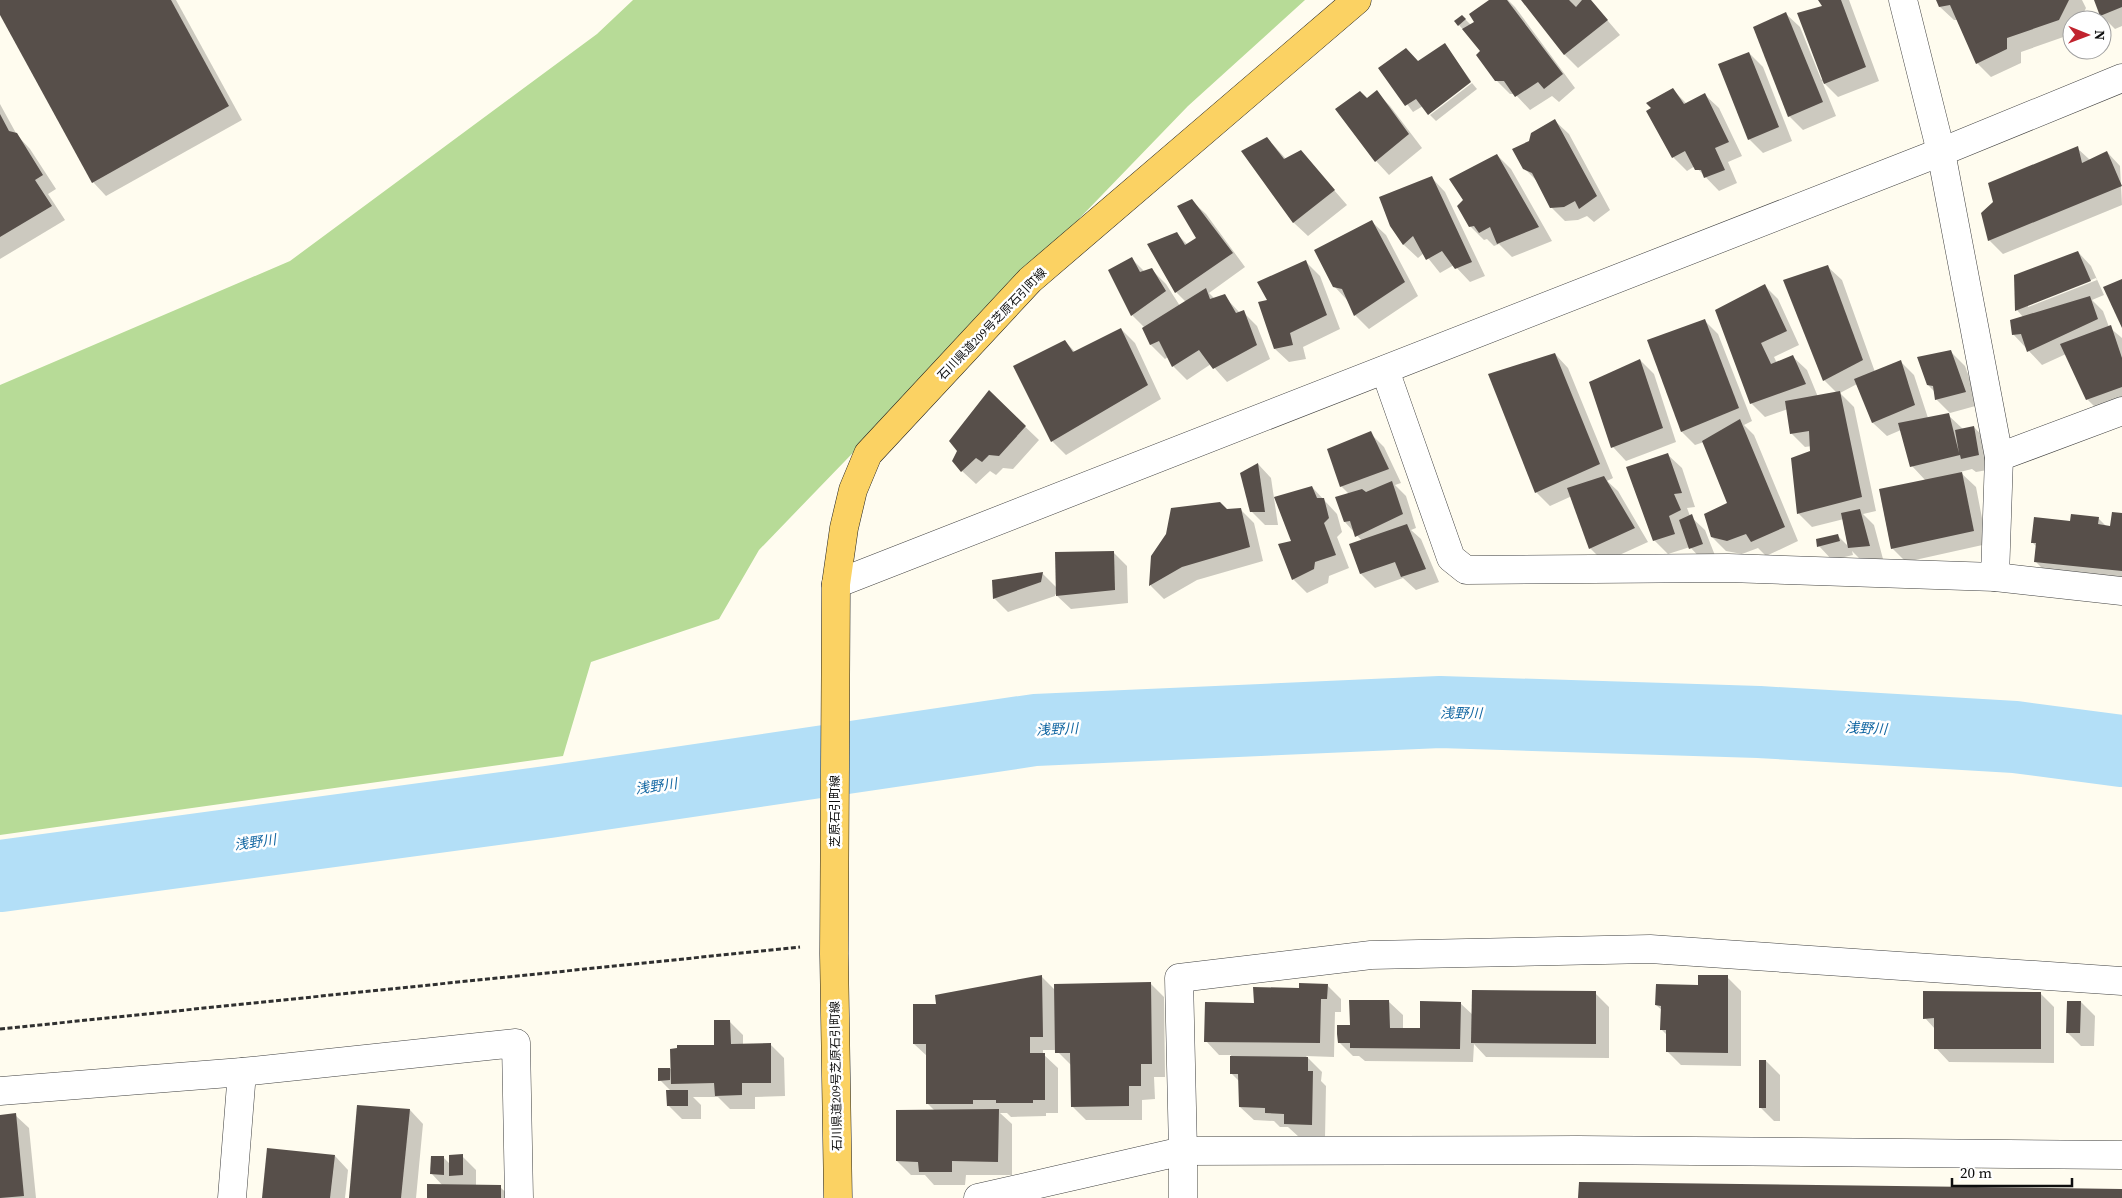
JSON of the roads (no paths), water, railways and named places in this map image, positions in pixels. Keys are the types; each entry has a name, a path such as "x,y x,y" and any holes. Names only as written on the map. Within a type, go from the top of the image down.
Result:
{"main road":[{"name":"石川県道209号芝原石引町線","path":"836,668 836,584 844,528 853,490 868,454 1030,280 1357,0"},
{"name":"芝原石引町線","path":"822,950 836,668"},
{"name":"石川県道209号芝原石引町線","path":"822,950 838,1198"}],"street":[{"path":"1903,0 1941,152 1999,457 1995,577"},
{"path":"836,584 1941,152 2122,78"},
{"path":"1385,370 1451,558 1466,570 1728,568 1995,577 2122,591"},
{"path":"1999,457 2122,411"},
{"path":"1183,1198 1179,978 1371,955 1650,949 2122,981"},
{"path":"0,1091 242,1072 516,1043 519,1198"},
{"path":"232,1198 242,1072"},
{"path":"978,1198 1183,1151 1578,1150 2122,1155"}],"waterway":[{"name":"浅野川","path":"0,876 548,802 1035,730 1440,712 1759,722 2015,737 2122,751"}]}
